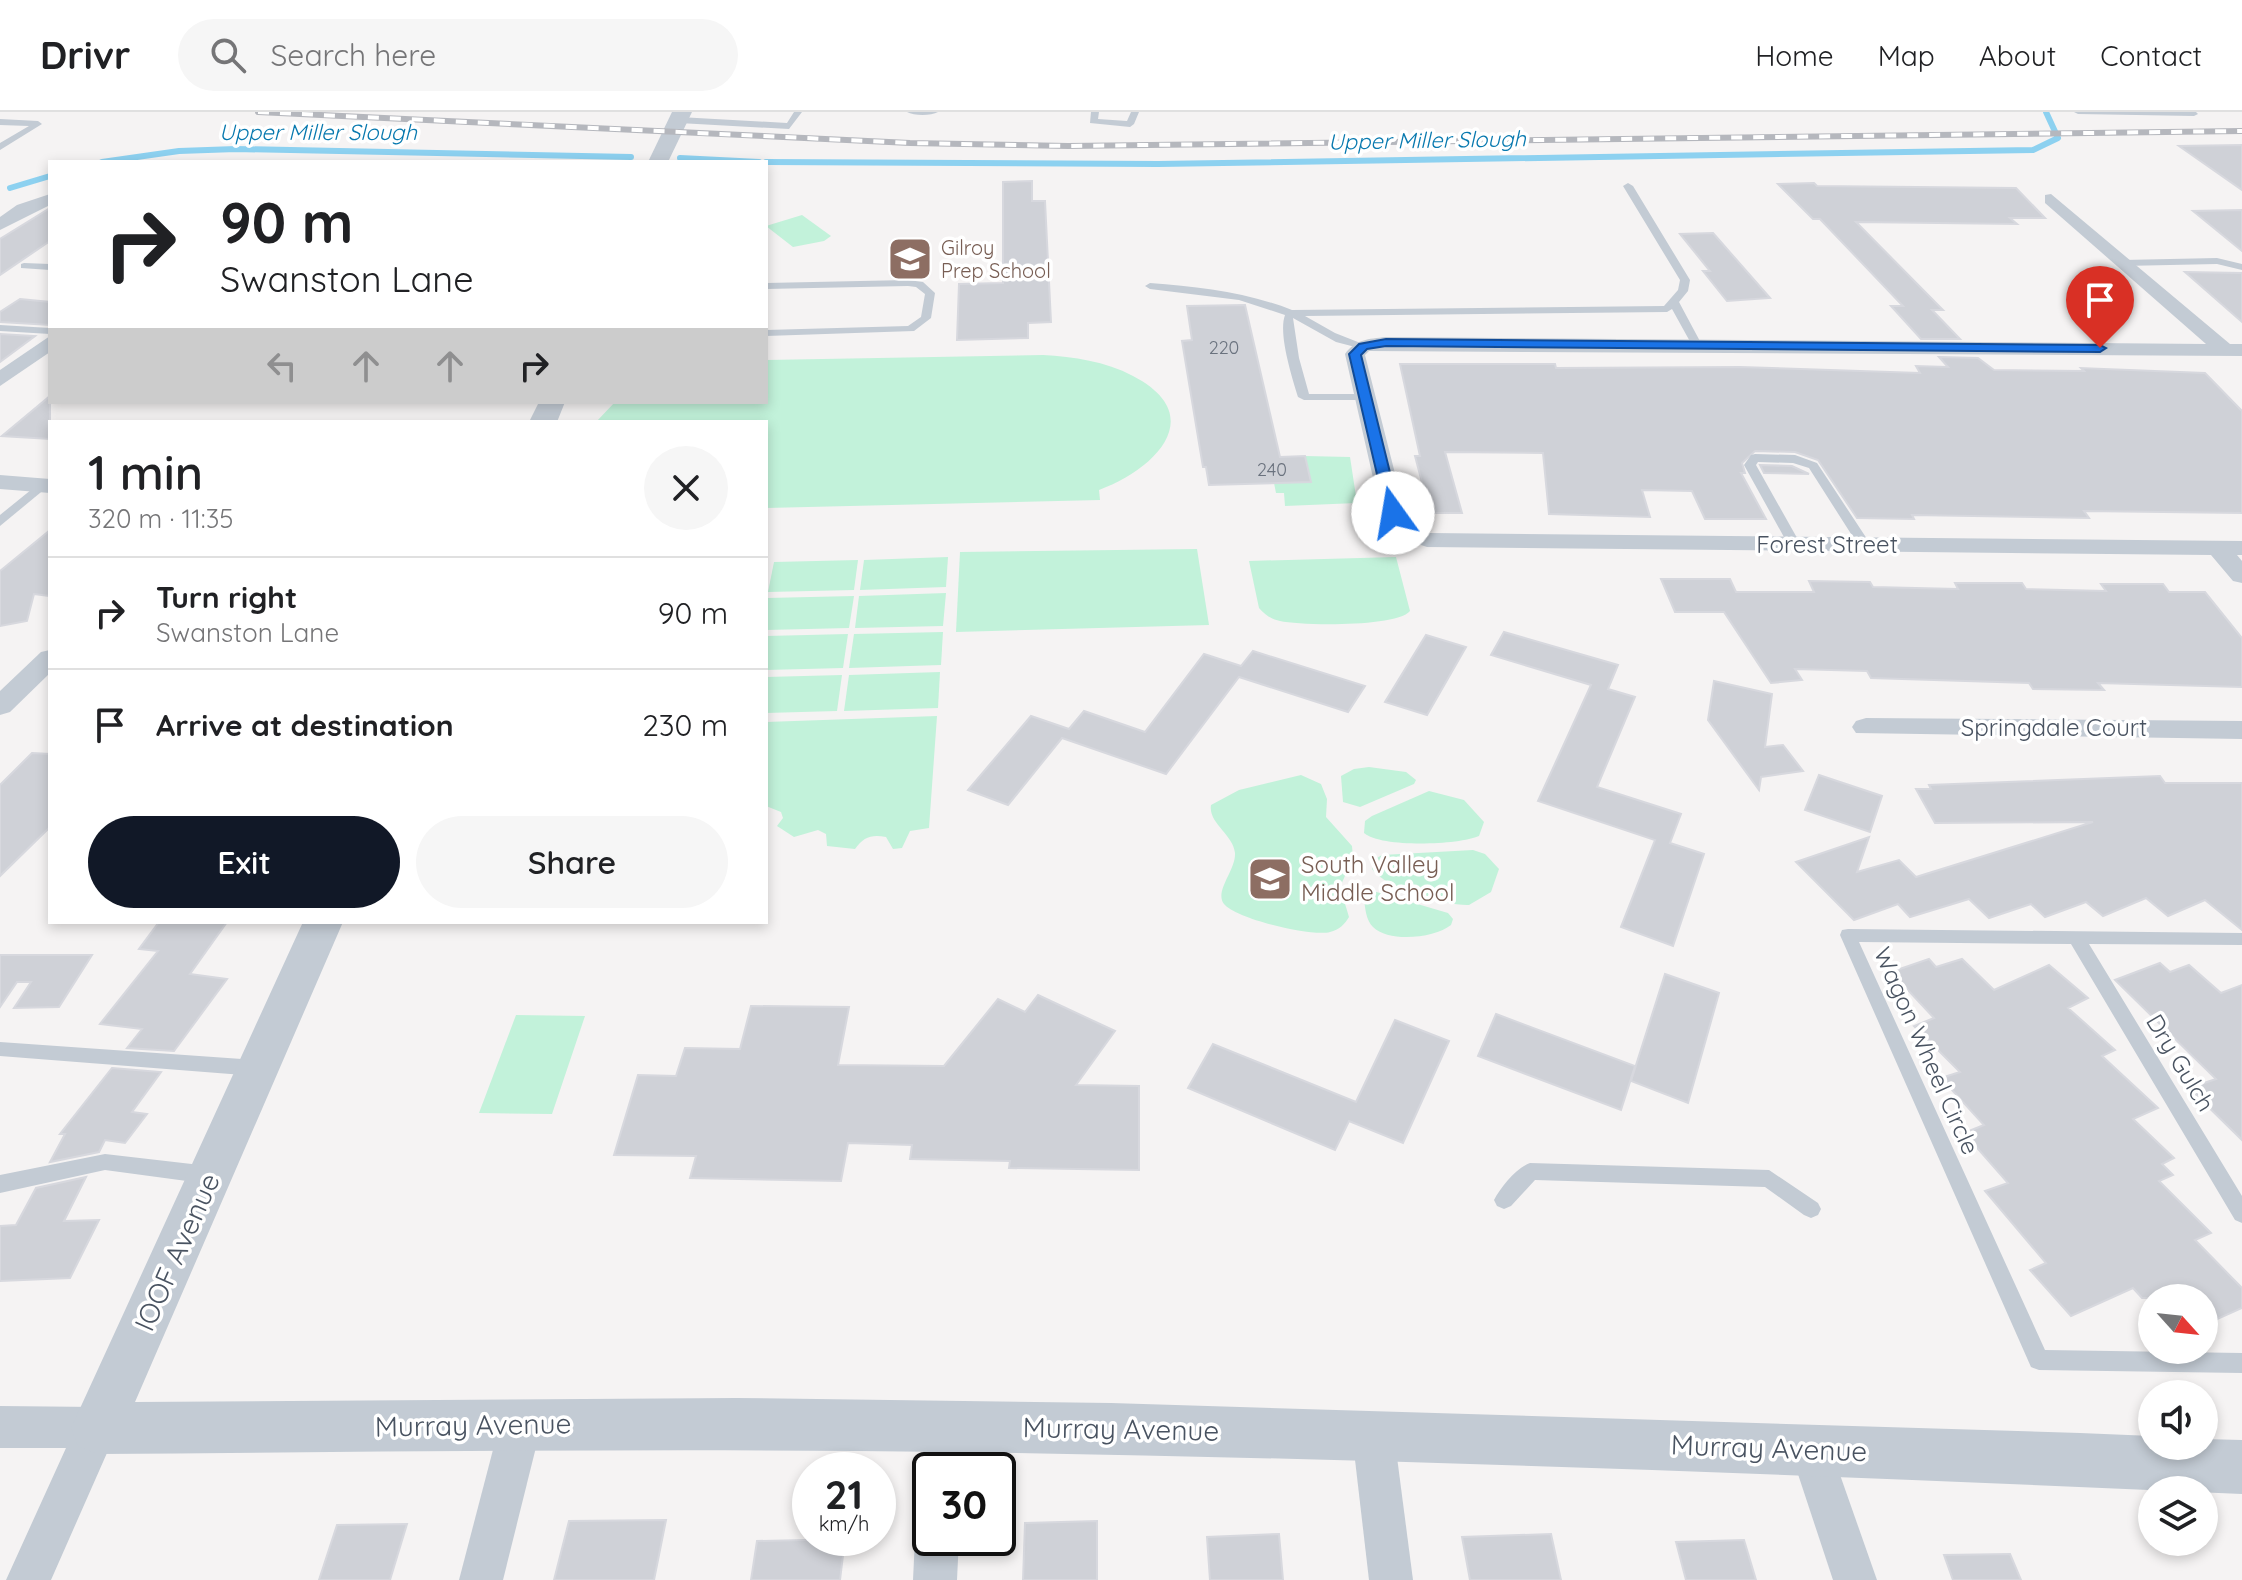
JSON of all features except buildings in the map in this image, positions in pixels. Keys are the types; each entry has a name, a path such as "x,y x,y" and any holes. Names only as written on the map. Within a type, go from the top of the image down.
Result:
{"street":[{"path":"659,160 680,116"},
{"path":"2051,199 2123,263 2233,350"},
{"path":"0,225 23,209 48,200"},
{"path":"1366,397 1355,354 1363,346 1386,343 2233,350"},
{"path":"0,380 48,344"},
{"name":"Forest Street","path":"1366,397 1393,513 1405,532 1412,536 1446,542 2230,548"},
{"path":"0,482 46,486"},
{"path":"2230,548 2242,576"},
{"path":"0,706 48,660"},
{"name":"Springdale Court","path":"1866,727 2242,730"},
{"name":"IOOF Avenue","path":"28,1580 322,924"},
{"path":"481,1580 521,1423"},
{"name":"Murray Avenue","path":"0,1427 310,1428 521,1423 946,1448 1373,1434 2242,1467"},
{"path":"1373,1434 1391,1580"},
{"path":"1811,1450 1855,1580"},
{"path":"935,1580 936,1556"}],"lane":[{"path":"680,116 789,126 798,112"},
{"path":"911,112 934,112"},
{"path":"1095,112 1093,121 1130,124 1135,112"},
{"path":"2078,112 2194,114"},
{"path":"0,122 38,124 0,147"},
{"path":"1366,397 1304,397 1295,375 1288,318 1292,313 1302,310 1659,310 1674,303 1683,291 1685,280 1628,186"},
{"path":"2123,263 2217,261 2242,267"},
{"path":"24,266 48,267"},
{"path":"768,286 908,283 919,284 930,293 926,318 910,329 768,333"},
{"path":"1150,286 1227,292 1292,313 1326,336 1363,346"},
{"path":"1674,303 1697,345"},
{"path":"0,328 48,331"},
{"path":"1795,545 1750,465 1755,458 1795,459 1813,466 1865,545"},
{"path":"0,522 46,486"},
{"name":"Wagon Wheel Circle","path":"2242,939 1848,935 2039,1360 2242,1363"},
{"name":"Dry Gulch","path":"2076,937 2242,1214"},
{"path":"0,1049 258,1068"},
{"path":"0,1184 105,1162 211,1175"},
{"path":"1504,1200 1530,1171 1769,1179 1811,1209"}],"green space":[{"path":"802,215 831,236 824,241 793,247 768,225"},
{"path":"1066,357 1111,367 1133,376 1156,392 1168,408 1171,424 1166,440 1154,456 1119,481 1099,490 1100,500 768,508 768,420 598,420 613,404 768,404 768,360"},
{"path":"1305,456 1350,457 1357,503 1285,506 1284,493 1276,493 1274,483 1311,482"},
{"path":"1197,549 1209,625 956,632 960,552"},
{"path":"948,557 946,587 860,590 864,560"},
{"path":"1396,557 1410,611 1387,620 1348,624 1291,623 1268,616 1259,608 1249,561"},
{"path":"858,560 854,590 768,592 774,562"},
{"path":"946,593 943,626 855,628 859,596"},
{"path":"854,596 849,628 768,630 768,598"},
{"path":"943,632 941,665 849,668 854,634"},
{"path":"848,634 843,668 768,670 768,636"},
{"path":"940,672 938,708 844,711 849,675"},
{"path":"842,675 837,711 768,713 768,677"},
{"path":"937,716 929,828 910,831 902,848 893,849 886,837 876,836 868,837 855,849 827,846 826,834 818,830 794,837 777,826 783,818 781,812 768,807 768,722"},
{"path":"1369,767 1406,772 1416,780 1414,784 1360,807 1343,802 1341,776 1354,769"},
{"path":"1301,775 1321,784 1327,799 1326,817 1352,846 1353,858 1340,887 1349,917 1330,932 1308,932 1258,921 1231,910 1222,899 1235,853 1230,840 1213,817 1211,805 1239,790"},
{"path":"1429,791 1464,800 1484,822 1479,836 1420,844 1386,841 1364,833 1365,821 1372,816"},
{"path":"1473,850 1485,854 1499,869 1491,892 1469,905 1446,902 1402,889 1372,869 1375,859 1382,855"},
{"path":"1373,891 1448,913 1453,919 1451,925 1424,936 1400,937 1380,932 1373,927 1365,910 1364,898"},
{"path":"516,1015 585,1016 552,1114 479,1113"}],"waterway":[{"name":"Upper Miller Slough","path":"768,162 1158,164 2033,150 2058,138 2046,112"},
{"name":"Upper Miller Slough","path":"116,160 179,151 236,149 631,157"},
{"name":"Upper Miller Slough","path":"680,158 720,160"},
{"name":"Upper Miller Slough","path":"10,188 48,177"}],"railway":[{"path":"258,112 910,143 1068,146 2242,131"}],"place":[{"name":"Gilroy Prep School","path":"910,259"},
{"name":"South Valley Middle School","path":"1270,879"}],"route":[{"path":"1393,513 1355,354 1363,346 1386,343 2100,348"}]}
